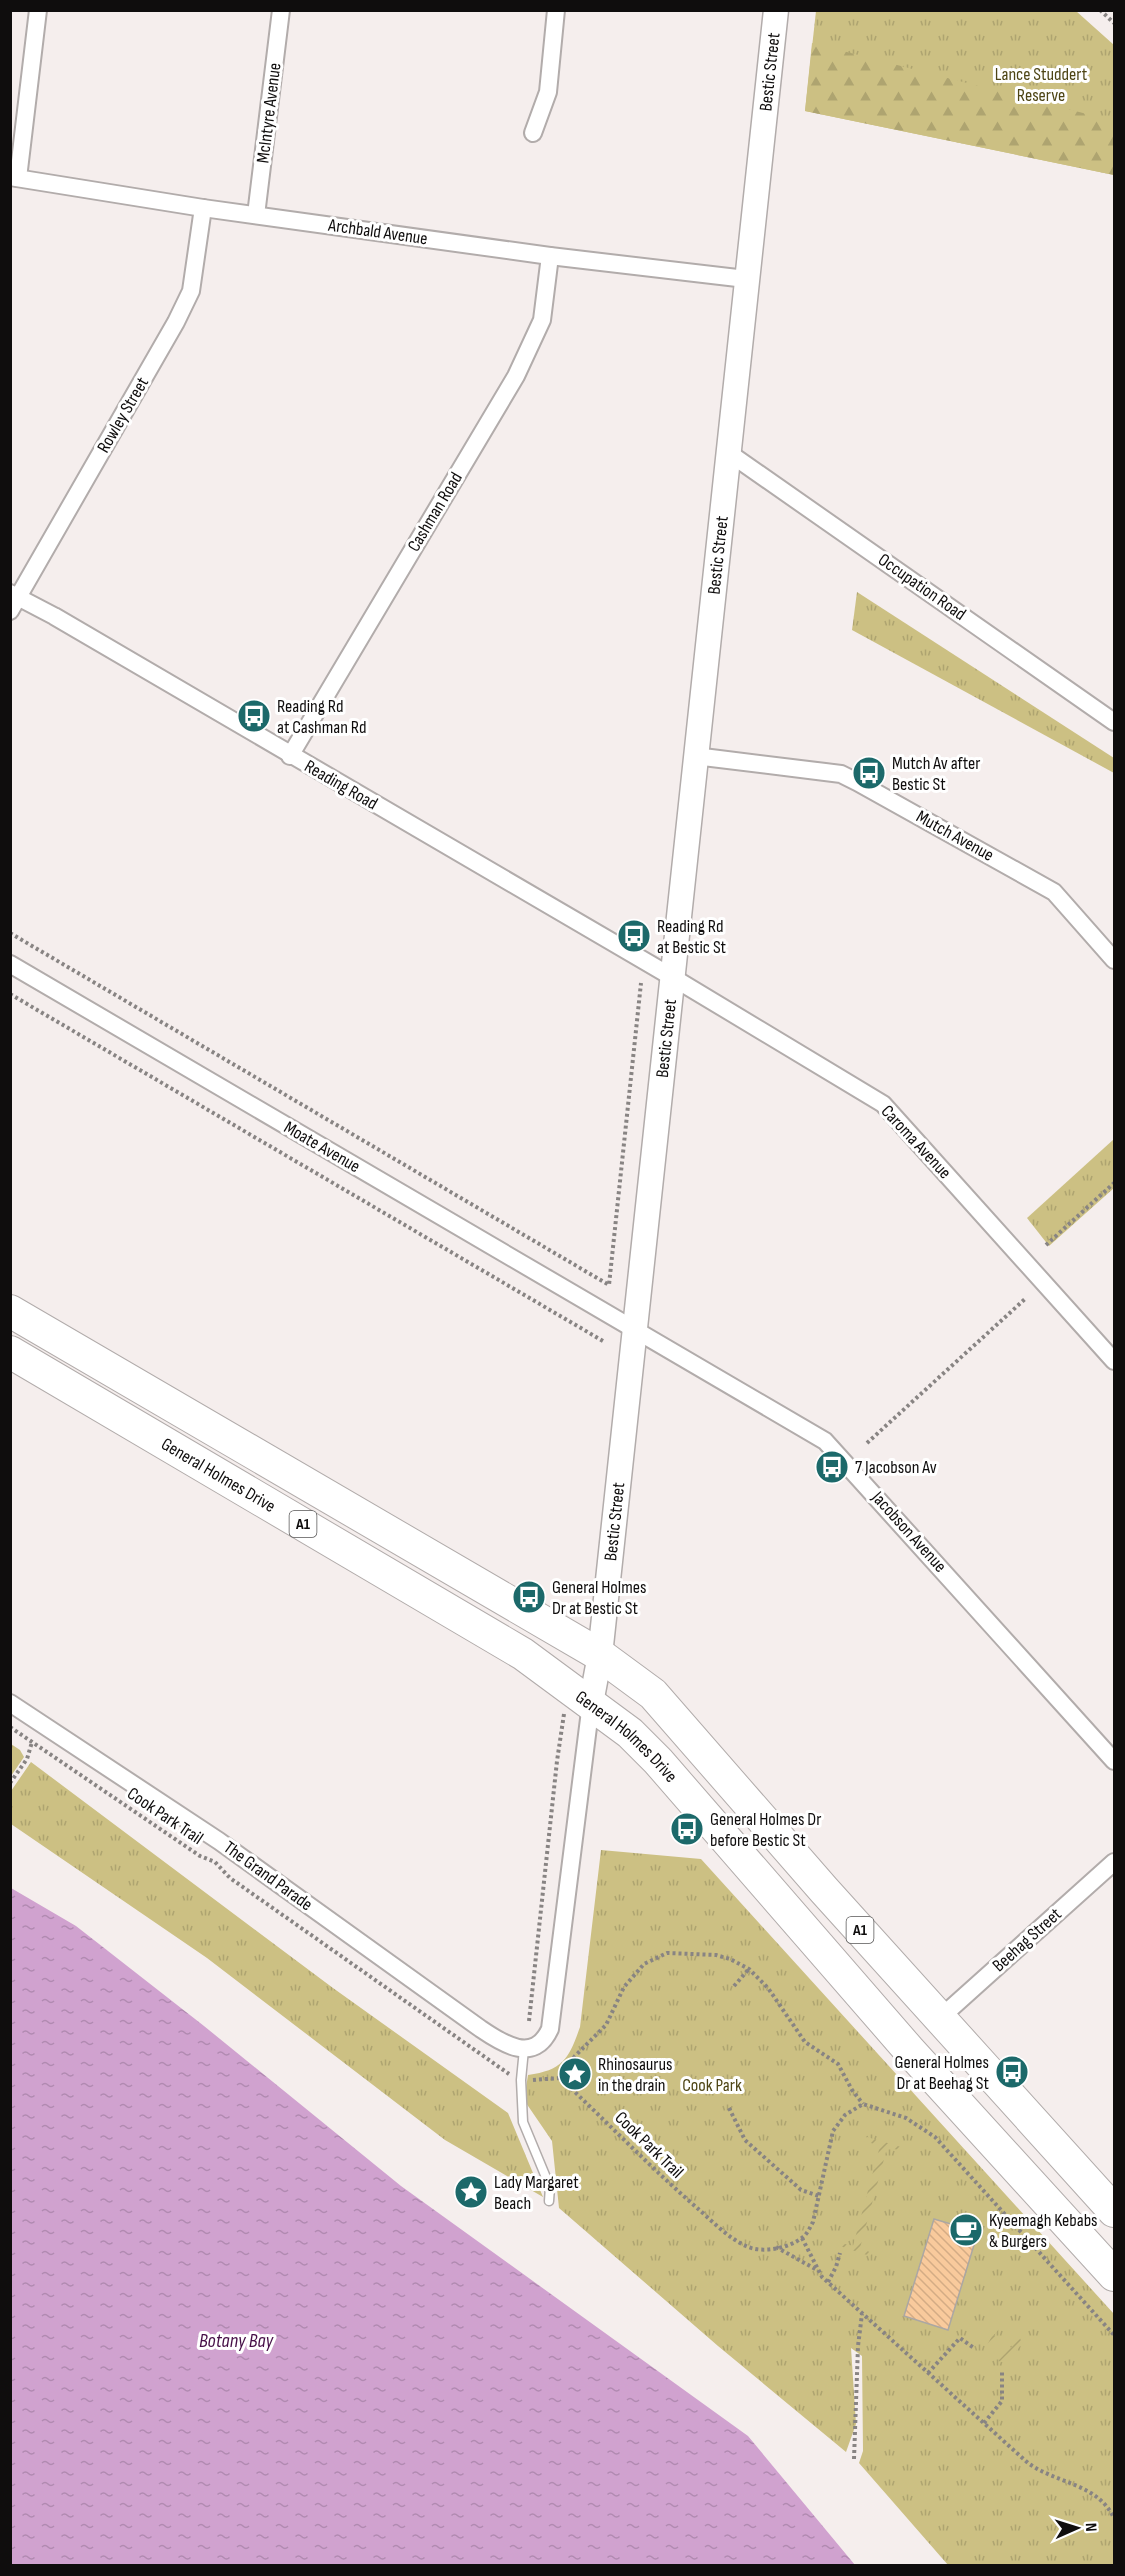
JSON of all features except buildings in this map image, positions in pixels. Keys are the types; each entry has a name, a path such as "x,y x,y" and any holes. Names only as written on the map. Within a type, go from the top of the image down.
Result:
{"highway":[{"name":"General Holmes Drive","path":"10,1311 600,1655 652,1694 939,2019 1114,2211"},
{"name":"General Holmes Drive","path":"10,1352 523,1654 578,1706 630,1733 658,1761 909,2050 1114,2275"}],"main road":[{"name":"Bestic Street","path":"578,1706 600,1655 776,10"}],"street":[{"path":"14,178 38,10"},
{"name":"McIntyre Avenue","path":"256,215 281,10"},
{"path":"533,133 548,92 556,10"},
{"name":"Archbald Avenue","path":"14,178 203,208 550,256 746,279"},
{"name":"Rowley Street","path":"13,600 181,312 191,291 203,208"},
{"name":"Cashman Road","path":"290,756 516,376 542,320 550,256"},
{"name":"Occupation Road","path":"729,453 1114,722"},
{"name":"Reading Road","path":"13,600 290,756 672,978"},
{"name":"Mutch Avenue","path":"696,756 833,773 857,782 1054,892 1114,960"},
{"name":"Moate Avenue","path":"10,964 634,1329"},
{"name":"Caroma Avenue","path":"672,978 883,1104 1114,1361"},
{"name":"Jacobson Avenue","path":"634,1329 825,1441 1114,1761"},
{"name":"The Grand Parade","path":"10,1703 219,1841 481,2029 510,2046 524,2049"},
{"name":"Bestic Street","path":"524,2049 542,2042 550,2029 578,1706"},
{"name":"Beehag Street","path":"939,2019 1114,1862"}],"lane":[{"path":"524,2049 521,2111 523,2122 550,2187 549,2201"}],"path":[{"path":"1100,10 1114,23"},
{"name":"Moate Avenue","path":"10,933 609,1285"},
{"name":"Bestic Street","path":"609,1285 641,982"},
{"name":"Moate Avenue","path":"10,994 603,1341"},
{"path":"1046,1245 1114,1183"},
{"path":"867,1443 1025,1299"},
{"path":"530,2021 557,1761 578,1706"},
{"name":"Cook Park Trail","path":"10,1727 200,1856 215,1862 230,1878 521,2080"},
{"path":"10,1783 27,1759"},
{"path":"521,2080 560,2078 575,2056 606,2025 624,1987 644,1964 667,1953 682,1952 716,1955 730,1959 749,1969 768,1988 805,2042 838,2064 852,2090 863,2104 906,2118 935,2137 1114,2335"},
{"path":"734,1986 749,1969"},
{"name":"Cook Park Trail","path":"560,2078 618,2132 651,2168 746,2246 757,2249 776,2247 792,2244 802,2238"},
{"path":"817,2271 808,2244 802,2238 813,2222 833,2131 838,2121 863,2104"},
{"path":"729,2109 745,2139 801,2190 819,2196"},
{"path":"776,2247 817,2271 1038,2470 1085,2488 1097,2496 1114,2518"},
{"path":"828,2283 840,2253"},
{"path":"854,2458 858,2346 862,2313"},
{"path":"928,2373 960,2338 974,2348"},
{"path":"984,2423 1002,2401 1002,2372"}],"green space":[{"name":"Lance Studdert Reserve","path":"816,11 1076,11 1114,45 1114,175 805,111"},
{"path":"812,43 1114,121 1114,175 805,111"},
{"path":"857,592 1114,758 1114,773 852,630"},
{"path":"1114,1139 1114,1188 1049,1246 1027,1218"},
{"path":"11,1744 20,1750 24,1757 11,1776"},
{"path":"31,1762 333,1988 508,2113 543,2197 445,2140 207,1958 11,1824 11,1791"},
{"name":"Cook Park","path":"601,1850 701,1859 1114,2314 1114,2565 948,2565 859,2463 863,2451 862,2356 851,2348 856,2424 846,2452 718,2346 559,2208 552,2141 524,2100 528,2075 550,2070 563,2061 580,2027"},
{"path":"867,2137 901,2147 900,2150 887,2148 860,2248 872,2253 870,2256 837,2245 837,2242 853,2246 880,2146 865,2141"},
{"path":"998,2322 1004,2323 994,2335 998,2340 988,2351 986,2347 992,2336 988,2333"},
{"path":"1020,2338 1022,2344 1005,2363 998,2361"}],"water":[{"name":"Botany Bay","path":"11,1888 76,1926 204,2026 401,2186 748,2436 855,2565 11,2565"}],"place":[{"name":"Reading Rd at Cashman Rd","path":"254,716"},
{"name":"Mutch Av after Bestic St","path":"869,773"},
{"name":"Reading Rd at Bestic St","path":"634,936"},
{"name":"7 Jacobson Av","path":"832,1467"},
{"name":"General Holmes Dr at Bestic St","path":"529,1597"},
{"name":"General Holmes Dr before Bestic St","path":"687,1829"},
{"name":"General Holmes Dr at Beehag St","path":"1012,2072"},
{"name":"Rhinosaurus in the drain","path":"575,2074"},
{"name":"Lady Margaret Beach","path":"471,2192"},
{"name":"Kyeemagh Kebabs & Burgers","path":"966,2230"}]}
